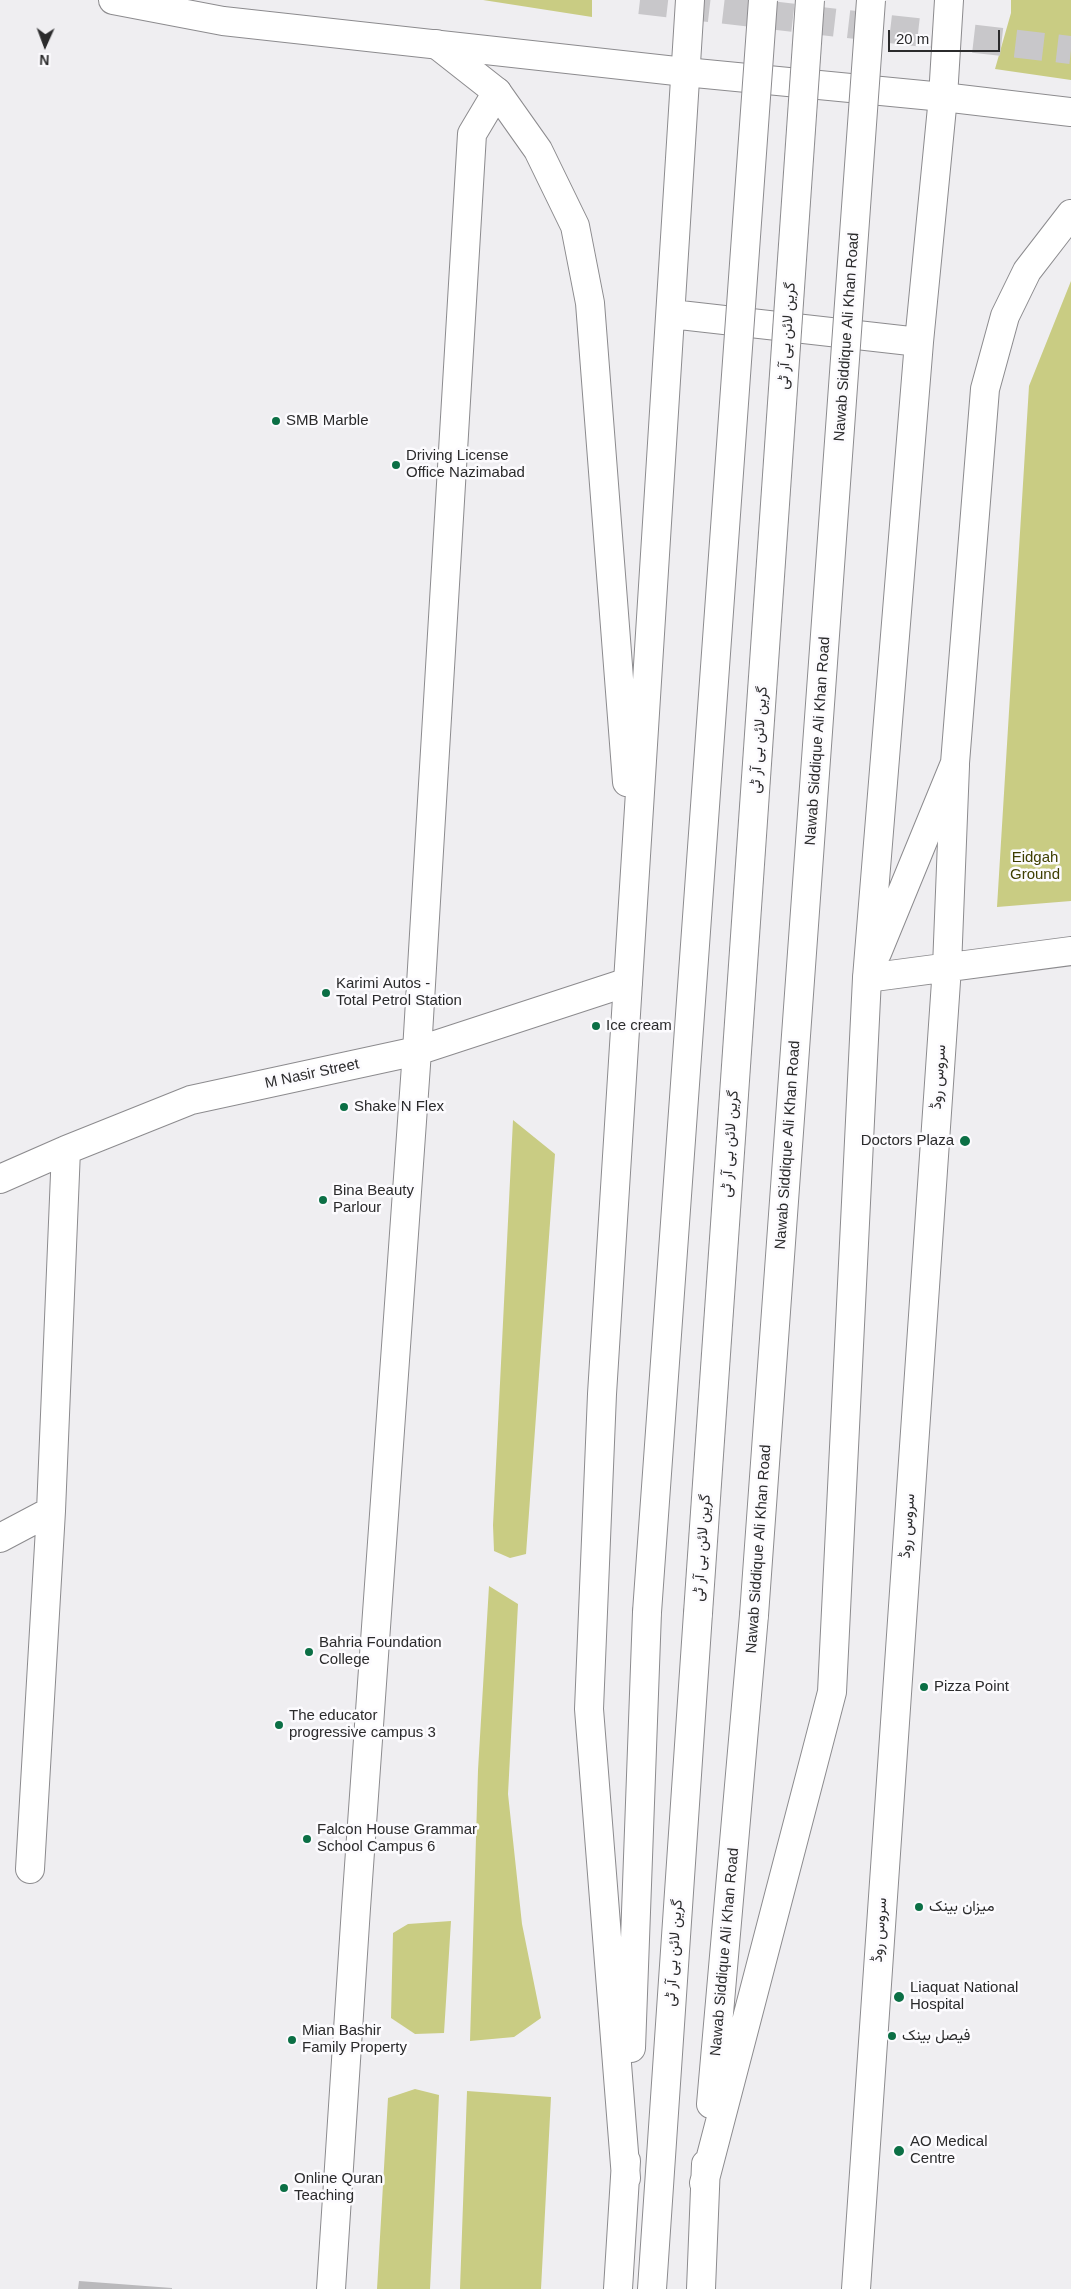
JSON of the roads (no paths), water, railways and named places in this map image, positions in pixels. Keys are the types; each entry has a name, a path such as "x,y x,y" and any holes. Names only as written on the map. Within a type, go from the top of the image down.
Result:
{"main road":[{"path":"113,0 146,3 223,21 1071,112"},
{"path":"626,2178 590,1709 602,1394 690,0"},
{"path":"618,2289 626,2178 647,1612 762,0"},
{"name":"گرین لائن بی آر ٹی","path":"652,2289 810,0"},
{"name":"Nawab Siddique Ali Khan Road","path":"701,2289 704,2183 754,1615 871,0"},
{"path":"704,2183 832,1692 867,978 919,342 943,97 949,0"},
{"path":"436,44 497,92 538,150 576,226 590,303 634,884"},
{"path":"331,2289 357,1888 417,1051 472,134 497,92"},
{"name":"سروس روڈ","path":"856,2289 947,967 955,763 985,389 1006,316 1027,271 1071,214"},
{"path":"671,314 919,342"},
{"path":"867,978 955,763"},
{"path":"867,978 1071,951"},
{"name":"M Nasir Street","path":"0,1178 191,1100 417,1051 628,982"},
{"path":"30,1870 51,1511 66,1150"},
{"path":"0,1538 51,1511"}],"tunnel":[{"path":"640,0 1071,50"}],"place":[{"name":"SMB Marble","path":"276,421"},
{"name":"Driving License Office Nazimabad","path":"396,465"},
{"name":"Karimi Autos - Total Petrol Station","path":"326,993"},
{"name":"Ice cream","path":"596,1026"},
{"name":"Shake N Flex","path":"344,1107"},
{"name":"Doctors Plaza","path":"965,1141"},
{"name":"Bina Beauty Parlour","path":"323,1200"},
{"name":"Bahria Foundation College","path":"309,1652"},
{"name":"Pizza Point","path":"924,1687"},
{"name":"The educator progressive campus 3","path":"279,1725"},
{"name":"Falcon House Grammar School Campus 6","path":"307,1839"},
{"name":"میزان بینک","path":"919,1907"},
{"name":"Liaquat National Hospital","path":"899,1997"},
{"name":"فیصل بینک","path":"892,2036"},
{"name":"Mian Bashir Family Property","path":"292,2040"},
{"name":"AO Medical Centre","path":"899,2151"},
{"name":"Online Quran Teaching","path":"284,2188"}],"park label":[{"name":"Eidgah Ground","path":"1035,866"}]}
